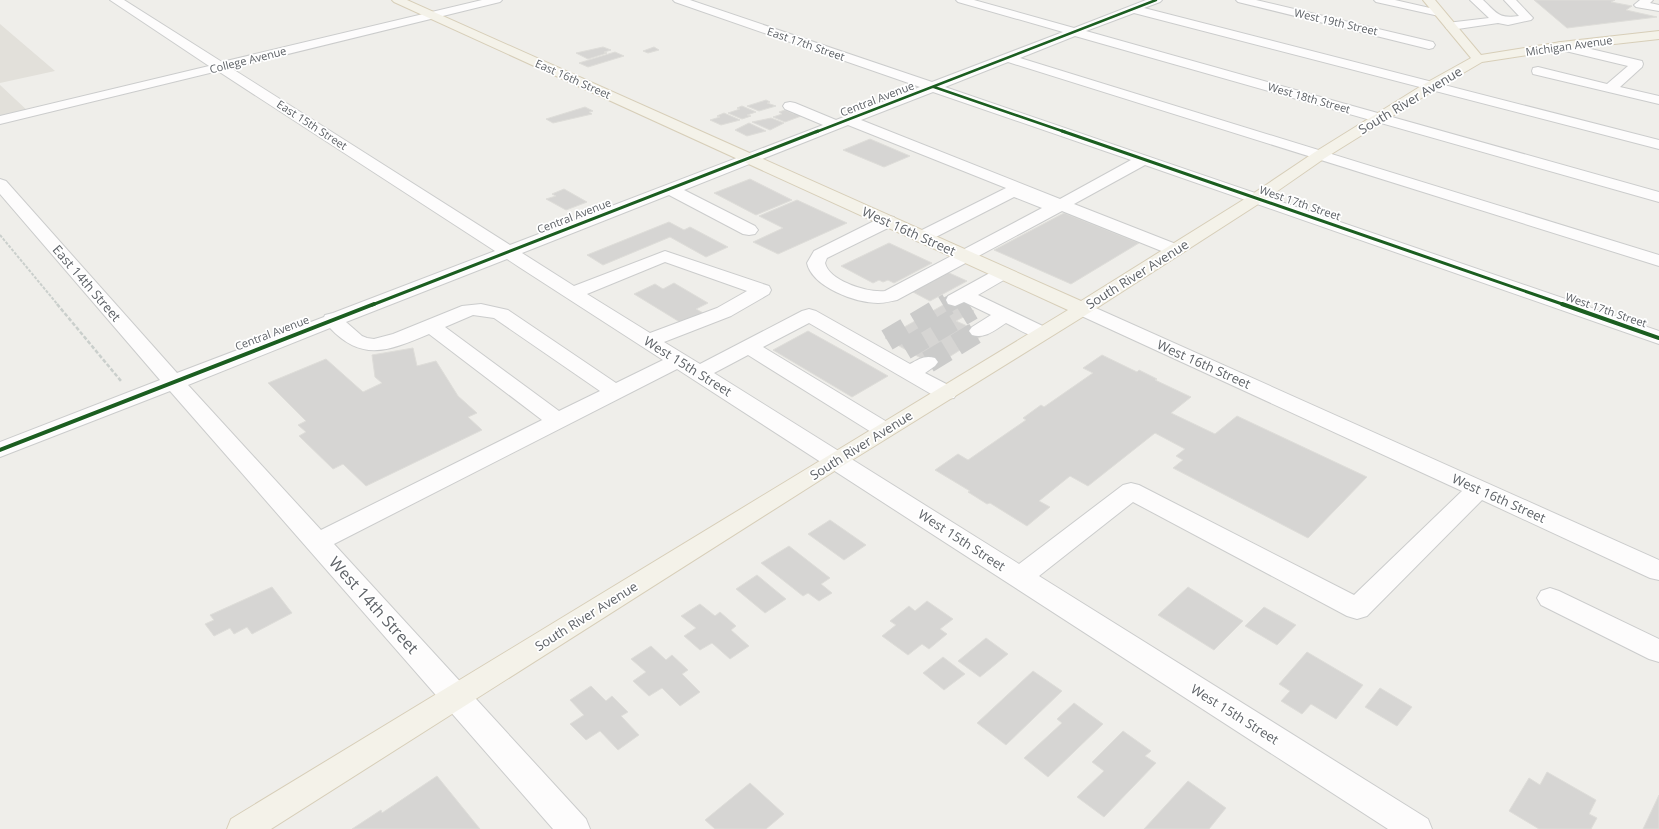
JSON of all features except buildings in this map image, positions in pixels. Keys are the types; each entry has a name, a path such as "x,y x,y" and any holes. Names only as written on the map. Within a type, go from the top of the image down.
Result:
{"main road":[{"name":"East 16th Street","path":"398,0 749,159"},
{"path":"1429,0 1478,59"},
{"name":"Michigan Avenue","path":"1478,59 1561,46 1659,35"},
{"name":"South River Avenue","path":"243,829 884,430 1042,334 1257,198 1320,155 1431,86 1478,59"},
{"name":"West 16th Street","path":"749,159 1082,309"}],"street":[{"name":"East 15th Street","path":"116,0 507,252"},
{"name":"College Avenue","path":"0,120 496,0"},
{"name":"East 17th Street","path":"679,0 934,87"},
{"name":"West 18th Street","path":"962,0 1659,197"},
{"name":"Central Avenue","path":"0,450 173,381 1156,0"},
{"name":"West 19th Street","path":"1242,0 1429,45"},
{"path":"1380,0 1439,13"},
{"path":"1476,0 1498,20"},
{"path":"1451,26 1527,18 1510,0"},
{"path":"1648,0 1640,5 1659,8"},
{"path":"1133,9 1659,145"},
{"path":"1561,46 1637,64 1610,88"},
{"path":"1008,58 1659,261"},
{"path":"1538,71 1659,100"},
{"name":"West 17th Street","path":"934,87 1659,338"},
{"path":"790,106 842,122 1175,250"},
{"path":"888,221 820,255 816,263 817,271 823,277 860,294 877,297 890,296 1144,159"},
{"name":"East 14th Street","path":"0,184 173,381"},
{"path":"670,189 749,230"},
{"path":"922,237 1013,191 1058,206"},
{"name":"West 15th Street","path":"507,252 1416,829"},
{"path":"573,293 665,256 762,290 724,312 649,341"},
{"path":"1003,273 968,302 1005,315 1042,334"},
{"name":"West 16th Street","path":"1082,309 1659,571"},
{"path":"332,320 358,342 365,345 388,342 469,310 491,310 501,314 615,392"},
{"path":"317,542 615,392 748,347 808,315 946,393"},
{"path":"979,331 1005,315"},
{"path":"430,325 558,421"},
{"path":"870,350 887,340"},
{"path":"748,347 884,430"},
{"path":"887,360 905,349"},
{"path":"910,373 928,362"},
{"name":"West 14th Street","path":"173,381 574,829"},
{"path":"1020,577 1131,490 1357,610 1479,489"},
{"path":"1550,598 1659,651"}],"path":[{"path":"0,235 122,383"}],"shaded area":[{"path":"0,24 55,71 0,83"},
{"path":"0,85 30,113 0,120"}],"tunnel":[{"path":"947,305 954,301"},
{"path":"887,340 948,304"},
{"path":"905,349 972,309"},
{"path":"928,362 979,331"}],"cycle path":[{"path":"0,450 1156,0"},
{"path":"934,87 1659,338"}]}
